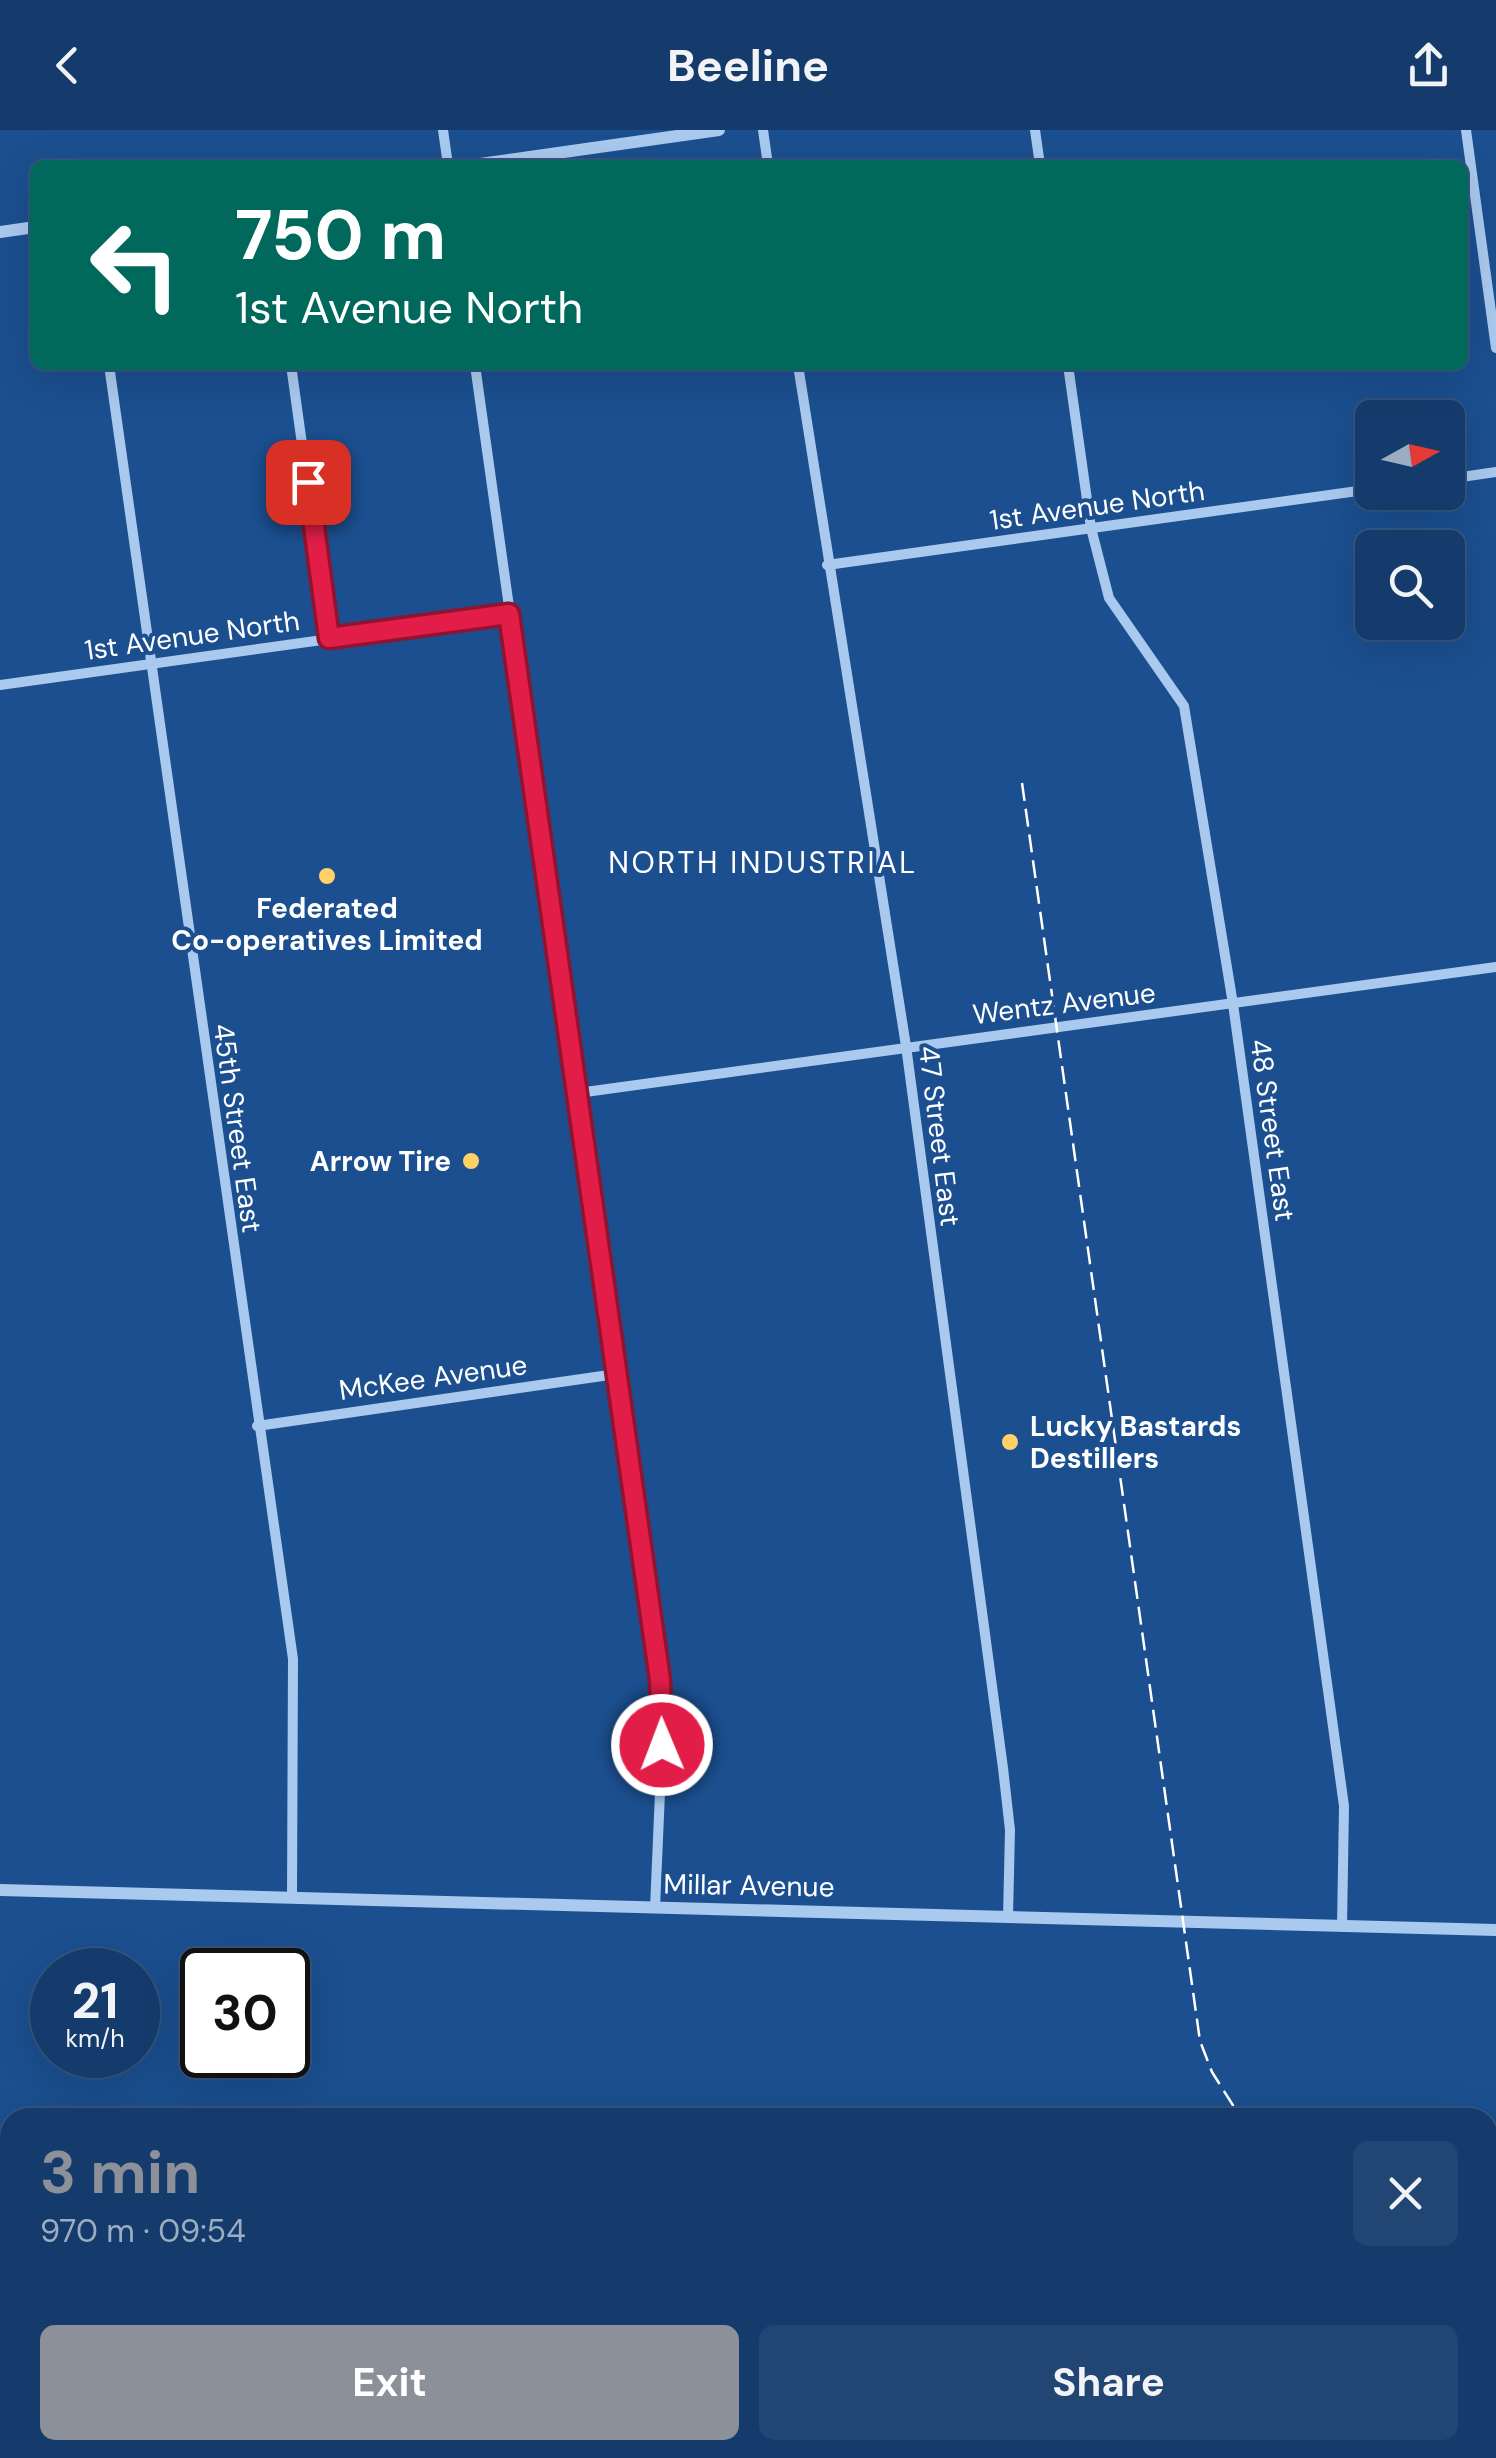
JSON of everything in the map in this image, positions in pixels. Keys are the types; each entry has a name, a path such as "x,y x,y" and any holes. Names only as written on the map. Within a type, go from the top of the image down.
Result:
{"street":[{"path":"443,130 447,160"},
{"path":"508,160 719,130"},
{"path":"763,130 767,160"},
{"path":"1034,130 1039,160"},
{"path":"1466,130 1496,348"},
{"path":"0,232 30,228"},
{"name":"45th Street East","path":"111,370 295,1682 292,1898"},
{"path":"292,370 329,638"},
{"path":"476,370 662,1702 655,1908"},
{"name":"47 Street East","path":"799,370 906,1046 1010,1830 1008,1916"},
{"name":"48 Street East","path":"1069,370 1092,528 1109,598 1184,706 1233,1004 1344,1806 1342,1927"},
{"path":"1465,477 1496,472"},
{"name":"1st Avenue North","path":"827,565 1355,492"},
{"name":"1st Avenue North","path":"0,684 509,614"},
{"name":"Wentz Avenue","path":"578,1093 1496,966"},
{"name":"McKee Avenue","path":"257,1426 616,1374"},
{"name":"Millar Avenue","path":"0,1890 1496,1930"}],"railway":[{"path":"1022,783 1200,2041 1212,2072 1235,2108"}],"place":[{"name":"Federated Co-operatives Limited","path":"327,876"},
{"name":"Arrow Tire","path":"471,1161"},
{"name":"Lucky Bastards Destillers","path":"1010,1442"}],"district":[{"name":"NORTH INDUSTRIAL","path":"763,863"}],"route":[{"path":"308,482 329,638 509,614 660,1680 662,1745"}]}
